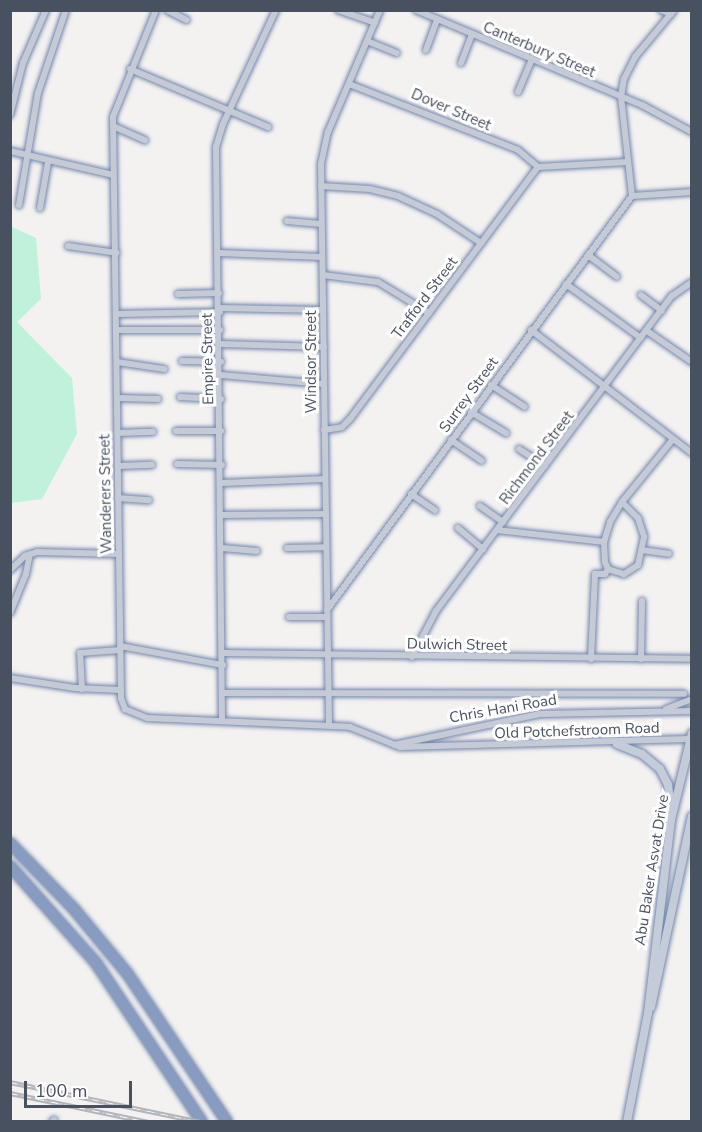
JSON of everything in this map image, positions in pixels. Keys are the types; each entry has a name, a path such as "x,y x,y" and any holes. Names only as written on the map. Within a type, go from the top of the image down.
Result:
{"highway":[{"path":"10,843 74,909 128,973 227,1122"},
{"path":"10,866 96,963 202,1122"}],"main road":[{"name":"Abu Baker Asvat Drive","path":"648,1012 671,820 691,737"},
{"path":"617,744 647,757 662,772 669,789 671,820"},
{"name":"Abu Baker Asvat Drive","path":"627,1122 648,1012 692,816"}],"street":[{"path":"10,114 23,63 46,10"},
{"path":"19,205 25,155 44,70 66,10"},
{"path":"167,10 187,20"},
{"name":"Empire Street","path":"222,720 221,362 216,147 229,112 276,10"},
{"path":"338,10 375,23"},
{"name":"Windsor Street","path":"329,724 321,186 326,141 380,10"},
{"name":"Canterbury Street","path":"416,10 531,61 621,97 692,132"},
{"path":"661,10 673,12"},
{"name":"Wanderers Street","path":"152,11 114,109 113,126 117,254 120,648 121,690 125,709 139,717 329,724 360,728 394,745"},
{"path":"673,12 635,57 621,97 632,196 691,193"},
{"path":"426,50 437,20"},
{"path":"461,63 472,35"},
{"path":"367,41 397,53"},
{"path":"518,92 531,61"},
{"path":"130,69 268,127"},
{"name":"Dover Street","path":"349,84 518,150 538,167"},
{"path":"113,126 146,140"},
{"path":"10,151 48,162 113,175"},
{"path":"39,208 48,162"},
{"path":"538,167 628,162"},
{"name":"Trafford Street","path":"324,430 346,424 538,167"},
{"path":"321,186 370,189 398,196 437,214 482,243"},
{"name":"Surrey Street","path":"327,614 411,494 632,196"},
{"path":"287,221 321,224"},
{"path":"68,246 117,254"},
{"path":"219,253 322,257"},
{"path":"588,255 617,277"},
{"path":"323,275 378,282 429,313"},
{"name":"Richmond Street","path":"411,657 424,629 646,331 662,311 692,282"},
{"path":"566,284 641,338"},
{"path":"178,294 219,293"},
{"path":"641,295 662,311"},
{"path":"117,314 220,310 324,310"},
{"path":"117,330 220,330"},
{"path":"531,330 692,453"},
{"path":"646,331 692,362"},
{"path":"220,345 324,347"},
{"path":"182,361 221,362"},
{"path":"117,362 164,369"},
{"path":"221,375 324,384"},
{"path":"491,385 525,407"},
{"path":"180,397 221,399"},
{"path":"117,398 158,399"},
{"path":"471,412 506,433"},
{"path":"176,431 221,431"},
{"path":"117,433 153,432"},
{"path":"591,659 595,574 605,574 608,569 604,542 610,522 622,502 673,439"},
{"path":"451,440 482,461"},
{"path":"519,449 545,466"},
{"path":"177,464 222,465"},
{"path":"118,466 152,465"},
{"path":"222,483 325,479"},
{"path":"411,494 435,510"},
{"path":"118,498 149,500"},
{"path":"608,569 624,574 632,571 642,550 643,526 622,502"},
{"path":"480,506 503,522"},
{"path":"222,515 325,514"},
{"path":"458,528 483,549"},
{"path":"497,531 604,542"},
{"path":"287,548 326,547"},
{"path":"222,548 257,551"},
{"path":"10,570 30,554 66,550 119,555"},
{"path":"642,550 669,555"},
{"path":"10,613 26,574 30,554"},
{"path":"641,659 642,601"},
{"path":"289,617 327,614"},
{"path":"82,689 80,653 120,648 223,665"},
{"name":"Dulwich Street","path":"223,653 692,659"},
{"path":"10,678 82,689 121,690"},
{"path":"223,693 328,691 684,694"},
{"path":"663,711 692,699"},
{"name":"Chris Hani Road","path":"394,745 540,714 692,711"},
{"name":"Old Potchefstroom Road","path":"394,745 617,744 691,737"}],"green space":[{"path":"10,226 36,238 41,299 17,322 72,378 77,434 42,499 11,503"}],"railway":[{"path":"10,1082 201,1122"},
{"path":"10,1093 149,1122"}]}
